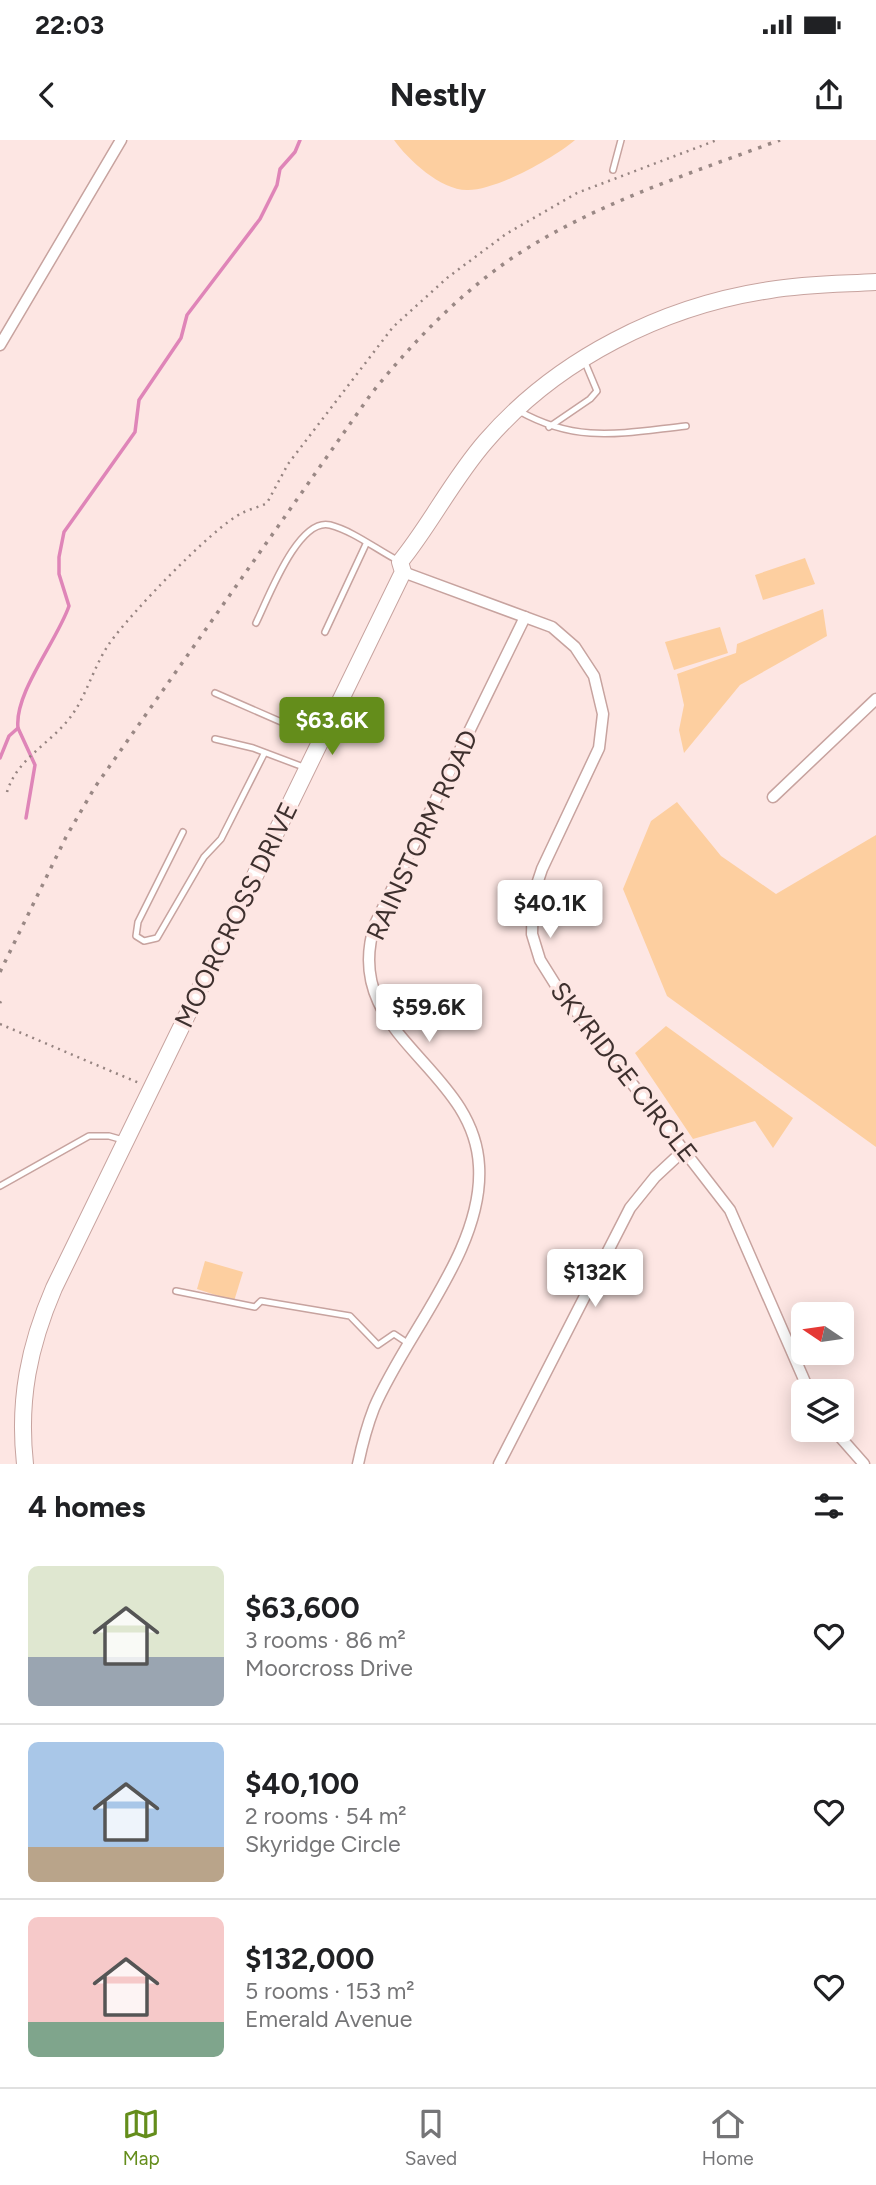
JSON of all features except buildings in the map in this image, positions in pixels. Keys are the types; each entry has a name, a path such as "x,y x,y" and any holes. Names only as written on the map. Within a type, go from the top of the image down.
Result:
{"street":[{"path":"0,345 121,140"},
{"name":"MOORCROSS DRIVE","path":"25,1464 22,1427 24,1387 37,1328 402,567 448,488 516,410 584,359 634,331 710,303 769,290 876,282"},
{"name":"SKYRIDGE CIRCLE","path":"402,567 552,627 575,647 594,676 603,714 599,748 536,882 530,924 536,949 555,984 730,1210 804,1379"},
{"name":"RAINSTORM ROAD","path":"358,1464 375,1405 466,1235 477,1199 479,1163 465,1115 375,1000 368,971 369,941 525,617"},
{"path":"773,797 876,699"},
{"path":"499,1464 630,1208 655,1177 684,1150"},
{"path":"845,1442 864,1464"}],"lane":[{"path":"613,170 621,140"},
{"path":"549,427 590,399 597,391 584,359"},
{"path":"516,410 549,427 589,433 686,426"},
{"path":"256,623 289,556 304,533 315,525 327,524 340,528 402,567"},
{"path":"325,632 366,544"},
{"path":"215,693 320,739"},
{"path":"215,739 253,748 307,768"},
{"path":"183,832 138,922 136,936 144,941 157,938 198,867 221,839 264,754"},
{"path":"0,1186 89,1136 109,1136 125,1141"},
{"path":"176,1291 255,1307 261,1301 350,1316 378,1345 394,1335 409,1344"}],"path":[{"path":"8,792 12,778 22,763 72,715 117,634 179,568 228,523 242,513 267,503 288,464 337,397 393,327 421,301 506,234 577,193 717,140"},
{"path":"0,1024 151,1088"}],"shaded area":[{"path":"394,140 575,140 524,172 494,185 468,190 458,189 437,180 417,165"},
{"path":"805,558 815,584 763,600 755,575"},
{"path":"823,609 827,636 740,685 684,753 679,730 684,705 677,674 736,653 737,644"},
{"path":"720,627 728,653 674,670 665,642"},
{"path":"677,802 721,856 776,894 876,835 876,1147 667,996 623,889 651,821"},
{"path":"666,1026 793,1118 773,1148 755,1121 693,1139 635,1053"},
{"path":"205,1261 243,1272 234,1301 197,1289"}],"waterway":[{"path":"0,758 9,736 18,728 19,714 29,683 69,606 59,574 64,532 135,432 139,400 181,338 187,315 260,219 277,185 280,169 295,152 300,140"},
{"path":"18,728 35,765 26,818"}],"railway":[{"path":"0,972 66,837 95,787 371,394 419,339 473,288 512,258 543,239 608,206 780,140"}]}
